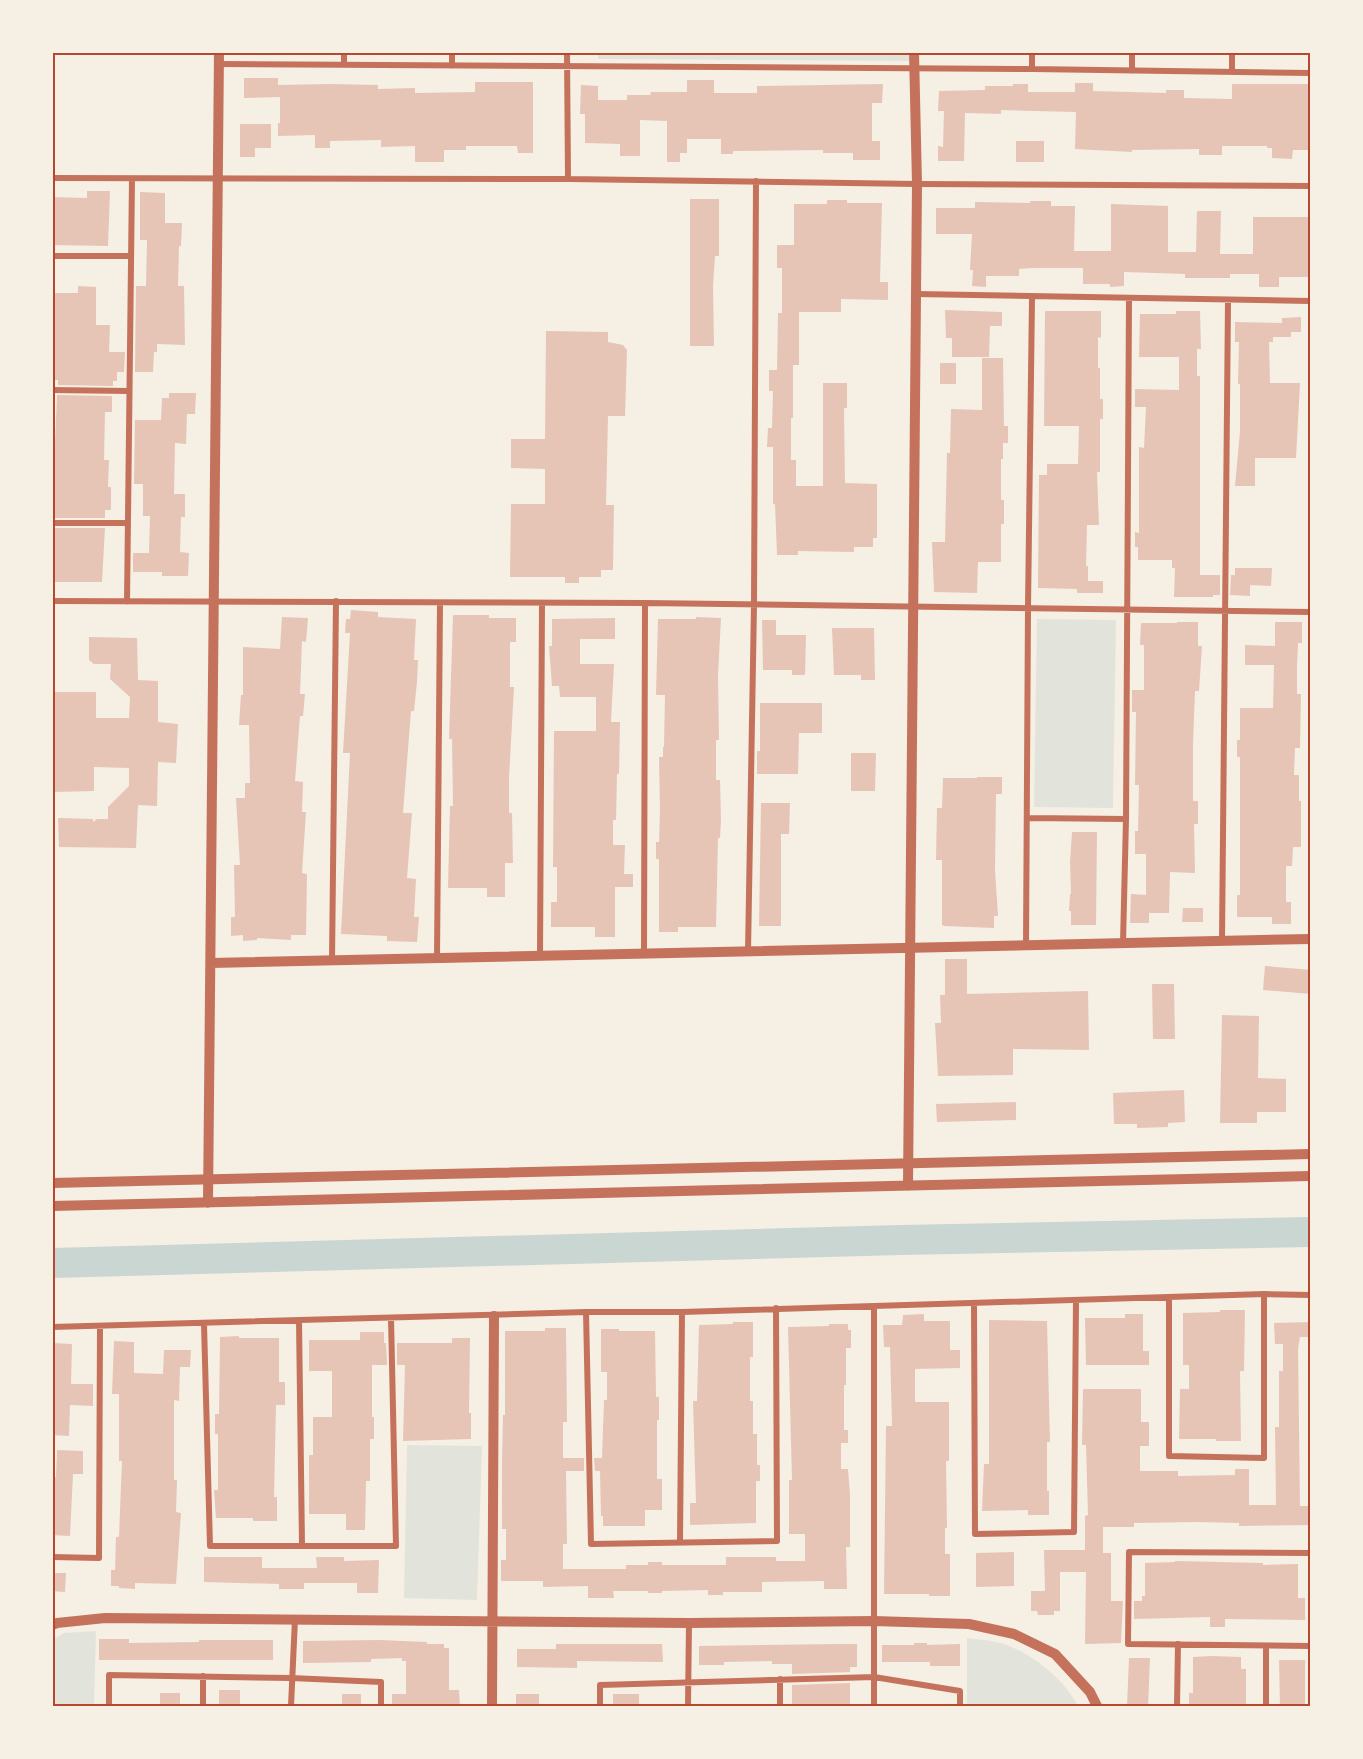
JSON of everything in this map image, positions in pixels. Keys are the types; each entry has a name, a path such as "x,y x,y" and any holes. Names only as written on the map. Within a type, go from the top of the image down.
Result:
{"street":[{"path":"344,52 344,64"},
{"path":"452,52 452,66"},
{"path":"567,52 568,179"},
{"path":"908,1186 917,184 914,52"},
{"path":"1032,52 1032,69"},
{"path":"1132,52 1132,71"},
{"path":"1232,52 1232,72"},
{"path":"208,1203 219,58 452,66 567,65 1311,73"},
{"path":"52,178 568,179 1311,186"},
{"path":"127,602 132,179"},
{"path":"748,952 754,605 756,181"},
{"path":"52,256 130,256"},
{"path":"916,294 1032,298 1311,301"},
{"path":"1026,946 1032,298"},
{"path":"1123,943 1126,819 1129,299"},
{"path":"1222,941 1227,301"},
{"path":"52,390 128,391"},
{"path":"52,523 127,523"},
{"path":"52,601 645,603 1311,612"},
{"path":"332,962 336,601"},
{"path":"437,957 440,603"},
{"path":"644,953 645,603"},
{"path":"540,956 543,604"},
{"path":"1028,818 1126,819"},
{"path":"211,963 1311,939"},
{"path":"52,1183 1311,1154"},
{"path":"52,1206 1311,1176"},
{"path":"1169,1298 1169,1456 1264,1458 1264,1294"},
{"path":"52,1327 586,1312 682,1312 1264,1294 1311,1295"},
{"path":"974,1303 975,1534 1074,1532 1076,1301"},
{"path":"874,1306 874,1707"},
{"path":"586,1312 591,1544 777,1541 776,1308"},
{"path":"680,1542 682,1312"},
{"path":"492,1707 494,1316"},
{"path":"204,1324 210,1546 396,1546 391,1318"},
{"path":"299,1321 302,1545"},
{"path":"52,1557 99,1558 100,1326"},
{"path":"1311,1553 1129,1552 1128,1644 1311,1646"},
{"path":"52,1625 105,1618 689,1623 874,1621 969,1624 1014,1634 1055,1654 1090,1692 1097,1707"},
{"path":"291,1707 295,1619"},
{"path":"688,1707 689,1623"},
{"path":"1177,1707 1178,1644"},
{"path":"1266,1646 1266,1707"},
{"path":"109,1707 109,1675 381,1682 381,1707"},
{"path":"203,1676 203,1707"},
{"path":"600,1707 600,1685 874,1677 960,1692 960,1707"},
{"path":"780,1679 780,1707"}],"shaded area":[{"path":"598,52 909,53 909,61 598,59"},
{"path":"1037,619 1116,620 1113,808 1034,807"},
{"path":"407,1445 482,1446 477,1600 404,1598"},
{"path":"96,1631 94,1706 53,1706 53,1640 64,1633"},
{"path":"967,1638 999,1643 1026,1654 1065,1686 1078,1706 967,1706"}],"building":[{"path":"244,78 278,78 278,85 378,85 378,89 415,88 415,93 475,92 475,82 533,82 533,153 518,153 517,146 466,146 466,150 444,150 444,162 415,162 415,146 381,147 381,140 330,141 330,148 315,148 315,135 278,136 280,97 244,98"},
{"path":"687,80 714,80 714,93 757,93 757,86 883,84 882,103 872,103 872,141 880,141 880,160 853,160 853,153 823,153 823,150 733,151 733,154 721,154 721,139 687,139 687,153 680,153 680,162 667,162 667,121 640,120 640,156 620,156 620,144 585,143 585,114 580,114 581,85 598,86 598,100 627,100 627,95 687,92"},
{"path":"1075,83 1093,83 1093,91 1166,93 1166,90 1184,90 1184,98 1232,99 1232,84 1311,84 1311,150 1293,150 1292,159 1272,158 1272,148 1267,148 1267,146 1222,146 1222,155 1199,155 1199,149 1132,150 1132,152 1075,149 1076,112 1001,110 1001,114 965,113 964,161 938,161 938,146 943,147 944,111 938,111 939,91 985,90 985,86 1028,84 1028,92 1075,92"},
{"path":"240,124 271,124 271,148 255,148 255,157 240,157"},
{"path":"1016,141 1044,141 1044,162 1016,162"},
{"path":"87,191 110,191 108,246 52,245 52,197 87,198"},
{"path":"140,192 165,193 165,223 182,223 178,286 184,286 185,345 157,344 157,352 154,352 153,372 135,372 136,286 146,286 147,240 140,240"},
{"path":"690,199 719,199 719,256 715,256 713,286 714,346 690,346"},
{"path":"827,200 847,200 847,203 882,203 880,282 888,282 888,300 841,299 841,312 799,312 799,365 793,365 791,460 796,460 796,486 823,486 823,383 847,383 847,408 844,408 845,483 877,484 877,538 873,538 873,547 854,547 854,552 798,551 798,555 777,555 775,504 773,504 773,447 767,447 768,428 772,428 773,391 769,391 769,370 777,370 778,313 782,313 782,268 777,268 777,245 794,245 794,204 827,204"},
{"path":"1030,201 1051,201 1051,206 1075,206 1074,251 1111,251 1111,204 1168,206 1168,252 1196,252 1197,211 1221,211 1220,254 1253,254 1253,217 1311,217 1308,277 1279,277 1279,287 1259,287 1259,274 1230,274 1230,278 1185,278 1185,274 1124,272 1124,286 1110,287 1110,284 1083,284 1083,268 1033,268 1019,269 1019,276 986,276 986,287 972,286 973,270 970,270 972,234 936,234 936,208 975,208 975,202 1030,203"},
{"path":"78,286 96,287 96,325 110,325 109,352 125,352 124,372 117,372 117,381 113,381 113,386 58,385 58,380 52,380 52,293 78,293"},
{"path":"945,310 1002,312 1002,326 990,326 989,357 952,357 952,338 946,338"},
{"path":"1045,311 1101,311 1098,368 1100,368 1100,399 1103,399 1103,419 1100,419 1100,472 1097,472 1099,525 1087,525 1086,566 1088,566 1088,581 1103,581 1103,593 1077,593 1077,589 1038,588 1039,475 1047,475 1047,464 1078,464 1079,426 1044,426"},
{"path":"1176,311 1200,311 1201,349 1197,349 1197,376 1200,376 1200,575 1220,575 1220,595 1213,595 1213,597 1174,597 1175,568 1172,568 1172,560 1138,560 1138,547 1135,547 1135,532 1139,533 1139,447 1144,448 1146,407 1135,407 1135,389 1179,390 1179,357 1139,357 1140,314 1176,314"},
{"path":"1301,317 1301,332 1291,332 1291,337 1273,337 1273,342 1269,342 1270,383 1300,383 1296,458 1255,458 1255,486 1235,486 1240,431 1240,384 1238,384 1239,342 1235,342 1235,322 1282,323 1282,318"},
{"path":"546,331 608,332 608,342 623,345 627,350 625,416 608,416 606,505 614,505 613,570 601,570 601,577 579,577 579,583 565,583 565,577 510,577 511,504 545,504 545,469 511,468 511,439 545,439"},
{"path":"982,358 1003,358 1004,426 1008,426 1008,443 1003,443 1003,459 1001,459 1001,500 1004,500 1004,524 1001,524 1001,562 978,562 977,593 934,592 932,542 945,542 947,453 950,453 951,409 982,410"},
{"path":"940,363 956,363 956,384 940,384"},
{"path":"169,393 196,393 195,414 187,414 186,444 175,443 174,494 185,494 185,517 181,517 180,552 189,553 188,576 162,576 162,572 133,572 133,553 149,553 150,516 143,516 143,484 134,484 135,420 161,420 162,398 169,398"},
{"path":"57,395 112,396 112,412 105,412 104,460 109,460 108,487 111,487 111,510 105,510 105,518 52,518"},
{"path":"52,528 105,528 102,582 52,582"},
{"path":"1235,568 1272,568 1271,586 1250,585 1250,596 1230,595 1231,575 1235,575"},
{"path":"351,610 378,612 378,617 416,619 414,660 418,660 417,682 414,711 411,711 403,813 412,813 407,878 416,879 414,917 419,917 417,942 387,941 387,936 341,934 350,753 343,753 350,633 345,633 346,619 350,619"},
{"path":"453,615 516,618 516,642 510,642 510,687 514,687 509,778 513,863 505,863 505,897 487,897 487,888 448,888 450,806 453,806 452,739 449,739"},
{"path":"282,617 308,618 306,642 302,641 300,694 305,694 303,716 300,716 295,781 303,782 302,812 306,812 302,873 307,874 306,935 291,935 291,940 257,938 257,940 243,941 243,935 231,936 231,917 235,917 234,865 240,865 236,798 245,798 245,783 250,783 249,725 239,725 241,695 243,695 243,647 280,649"},
{"path":"696,617 721,618 716,780 720,780 721,820 720,838 718,838 716,927 678,927 678,932 659,932 659,859 656,859 656,842 659,842 659,757 663,757 664,747 665,695 656,695 658,619 696,619"},
{"path":"615,618 615,639 580,639 580,664 614,664 611,722 620,722 619,774 617,774 616,820 613,820 613,845 625,845 624,874 633,874 633,887 615,887 615,937 595,937 595,927 551,927 551,902 557,902 557,867 553,867 554,731 596,731 596,697 560,697 559,686 552,686 549,646 552,646 552,619"},
{"path":"762,620 776,620 776,635 806,635 805,675 792,675 792,670 763,670"},
{"path":"1198,622 1198,646 1202,646 1199,691 1195,691 1193,744 1193,801 1198,801 1198,824 1194,824 1195,873 1170,872 1169,913 1149,913 1149,923 1130,923 1131,894 1146,895 1146,854 1135,854 1139,785 1135,785 1136,712 1132,712 1132,690 1144,690 1144,645 1140,645 1141,623"},
{"path":"1275,622 1302,622 1302,643 1298,643 1297,667 1297,694 1301,694 1300,748 1295,748 1294,775 1299,775 1301,847 1293,847 1292,866 1286,866 1286,902 1291,902 1291,924 1272,924 1272,917 1237,917 1237,895 1240,895 1240,757 1237,757 1237,740 1240,740 1240,708 1273,708 1274,665 1245,665 1245,645 1275,646"},
{"path":"832,628 874,628 875,680 861,680 861,675 834,675"},
{"path":"89,637 137,638 138,680 158,681 158,722 178,724 176,763 158,762 157,806 138,805 136,848 59,847 58,818 93,819 93,822 97,819 108,819 108,807 129,786 129,768 94,767 94,791 52,792 52,692 96,692 96,718 129,718 130,697 110,679 111,664 94,664 89,660"},
{"path":"760,703 822,703 822,733 799,733 798,774 757,774 757,751 760,751"},
{"path":"851,753 876,753 875,791 851,791"},
{"path":"1002,777 1002,794 996,794 995,870 998,916 994,916 994,928 944,926 942,925 942,860 936,860 937,808 942,808 943,778"},
{"path":"761,803 790,803 789,834 781,834 781,926 759,926"},
{"path":"1072,832 1097,832 1096,925 1071,925 1071,911 1069,911"},
{"path":"1183,908 1203,908 1203,922 1182,922"},
{"path":"945,959 967,959 967,994 1088,991 1089,1050 1013,1049 1013,1075 938,1076 935,1023 941,1023 940,995 945,995"},
{"path":"1265,966 1311,970 1311,994 1263,990"},
{"path":"1152,984 1174,984 1175,1039 1153,1039"},
{"path":"1222,1015 1259,1016 1258,1078 1286,1079 1286,1112 1257,1112 1257,1123 1220,1123"},
{"path":"1184,1090 1185,1122 1168,1123 1168,1127 1137,1128 1137,1124 1114,1124 1113,1093"},
{"path":"1016,1102 1016,1120 937,1122 936,1104"},
{"path":"1220,1310 1245,1310 1244,1371 1240,1371 1241,1441 1179,1439 1180,1389 1189,1389 1189,1365 1183,1365 1183,1313 1220,1312"},
{"path":"924,1314 924,1321 950,1321 950,1350 960,1350 960,1368 915,1369 915,1402 949,1402 945,1554 950,1554 950,1596 884,1594 886,1426 892,1426 890,1347 884,1347 883,1325 902,1325 903,1315"},
{"path":"1125,1314 1143,1314 1143,1351 1149,1351 1149,1365 1086,1365 1085,1318 1125,1318"},
{"path":"989,1320 1047,1321 1049,1515 1028,1515 1028,1510 982,1511 984,1464 989,1464"},
{"path":"733,1322 753,1322 750,1401 753,1401 753,1434 757,1434 757,1465 760,1465 760,1481 756,1481 756,1523 690,1525 690,1503 696,1503 693,1401 697,1401 699,1325 733,1324"},
{"path":"1311,1322 1311,1337 1300,1337 1298,1349 1300,1506 1311,1506 1311,1525 1239,1526 1239,1523 1198,1522 1134,1523 1134,1527 1103,1527 1103,1553 1111,1553 1111,1601 1123,1601 1121,1643 1085,1644 1086,1572 1060,1572 1060,1611 1054,1611 1054,1615 1038,1615 1037,1611 1031,1611 1031,1591 1045,1591 1044,1550 1085,1550 1085,1516 1088,1515 1086,1445 1082,1445 1083,1389 1141,1389 1141,1422 1149,1422 1149,1446 1140,1446 1140,1471 1178,1471 1178,1476 1235,1475 1235,1469 1249,1469 1249,1505 1276,1505 1275,1427 1279,1427 1279,1371 1283,1371 1283,1344 1275,1344 1274,1323"},
{"path":"829,1324 848,1324 848,1330 851,1330 851,1348 846,1348 846,1385 844,1385 844,1430 848,1430 848,1443 841,1443 841,1469 848,1469 850,1495 850,1547 846,1547 847,1589 824,1589 824,1581 762,1582 762,1592 723,1592 723,1595 708,1595 708,1590 662,1591 662,1593 613,1591 614,1598 588,1598 588,1586 543,1587 543,1581 501,1581 501,1560 506,1560 506,1529 502,1529 505,1331 545,1331 545,1328 566,1328 567,1422 563,1422 563,1458 584,1458 584,1471 566,1471 567,1544 563,1544 563,1569 626,1569 626,1565 648,1565 648,1562 662,1562 662,1565 726,1565 726,1557 776,1557 776,1561 805,1561 805,1534 789,1534 789,1480 792,1480 788,1327 829,1326"},
{"path":"601,1329 655,1331 656,1397 659,1397 657,1479 662,1479 662,1510 645,1510 645,1526 603,1526 600,1471 595,1471 594,1458 602,1458 604,1400 607,1400 607,1372 601,1372"},
{"path":"360,1332 384,1332 387,1365 372,1365 374,1439 370,1439 370,1481 366,1481 365,1530 346,1530 346,1514 309,1514 309,1455 313,1455 313,1417 332,1417 332,1371 309,1371 309,1340 360,1340"},
{"path":"239,1336 239,1338 279,1338 279,1382 285,1382 285,1405 276,1405 274,1497 277,1497 277,1521 253,1521 253,1518 216,1518 214,1490 218,1490 218,1434 215,1434 215,1414 219,1414 220,1337"},
{"path":"452,1338 470,1338 471,1439 403,1441 405,1365 397,1365 397,1343 452,1343"},
{"path":"114,1341 134,1342 134,1373 163,1374 164,1350 191,1350 190,1367 180,1367 179,1401 174,1400 174,1480 177,1480 176,1512 181,1513 176,1584 135,1583 135,1589 111,1586 111,1570 115,1570 116,1537 119,1537 122,1461 119,1461 119,1394 112,1394"},
{"path":"52,1343 72,1344 71,1384 93,1384 93,1406 70,1405 69,1436 52,1435"},
{"path":"57,1450 83,1451 83,1474 73,1474 70,1536 52,1535 52,1477 56,1477"},
{"path":"1014,1552 1014,1586 976,1587 976,1553"},
{"path":"204,1557 262,1557 262,1568 317,1568 316,1557 344,1557 344,1561 379,1560 378,1593 357,1593 357,1583 304,1583 304,1589 279,1589 279,1584 204,1582"},
{"path":"1175,1561 1263,1563 1263,1565 1298,1564 1298,1598 1305,1598 1305,1620 1225,1619 1225,1627 1210,1627 1210,1617 1134,1619 1134,1601 1142,1601 1142,1596 1145,1596 1145,1563"},
{"path":"52,1573 66,1573 65,1592 52,1591"},
{"path":"99,1639 129,1639 129,1643 273,1640 273,1660 99,1660"},
{"path":"303,1641 427,1642 427,1644 444,1644 444,1648 449,1648 449,1690 459,1690 460,1707 392,1707 392,1694 406,1694 406,1661 402,1661 402,1658 371,1659 371,1662 303,1663"},
{"path":"914,1643 960,1644 960,1666 930,1666 930,1662 882,1662 882,1645 914,1645"},
{"path":"556,1644 662,1644 663,1662 577,1661 577,1668 517,1667 517,1649 556,1649"},
{"path":"857,1644 857,1667 850,1667 850,1672 792,1674 792,1664 772,1664 772,1661 699,1665 699,1646"},
{"path":"1193,1657 1241,1657 1241,1669 1246,1669 1246,1707 1189,1707 1189,1693 1193,1693"},
{"path":"1129,1658 1150,1658 1148,1707 1127,1707"},
{"path":"1279,1660 1305,1660 1305,1707 1280,1707"},
{"path":"850,1683 850,1707 800,1707 800,1704 792,1704 792,1685"},
{"path":"219,1690 240,1690 240,1707 219,1707"},
{"path":"160,1693 180,1693 180,1707 160,1707"},
{"path":"342,1694 361,1694 361,1707 342,1707"},
{"path":"516,1694 539,1694 539,1707 516,1707"},
{"path":"613,1694 639,1694 639,1707 613,1707"}],"waterway":[{"path":"52,1263 901,1240 1310,1232"}]}
